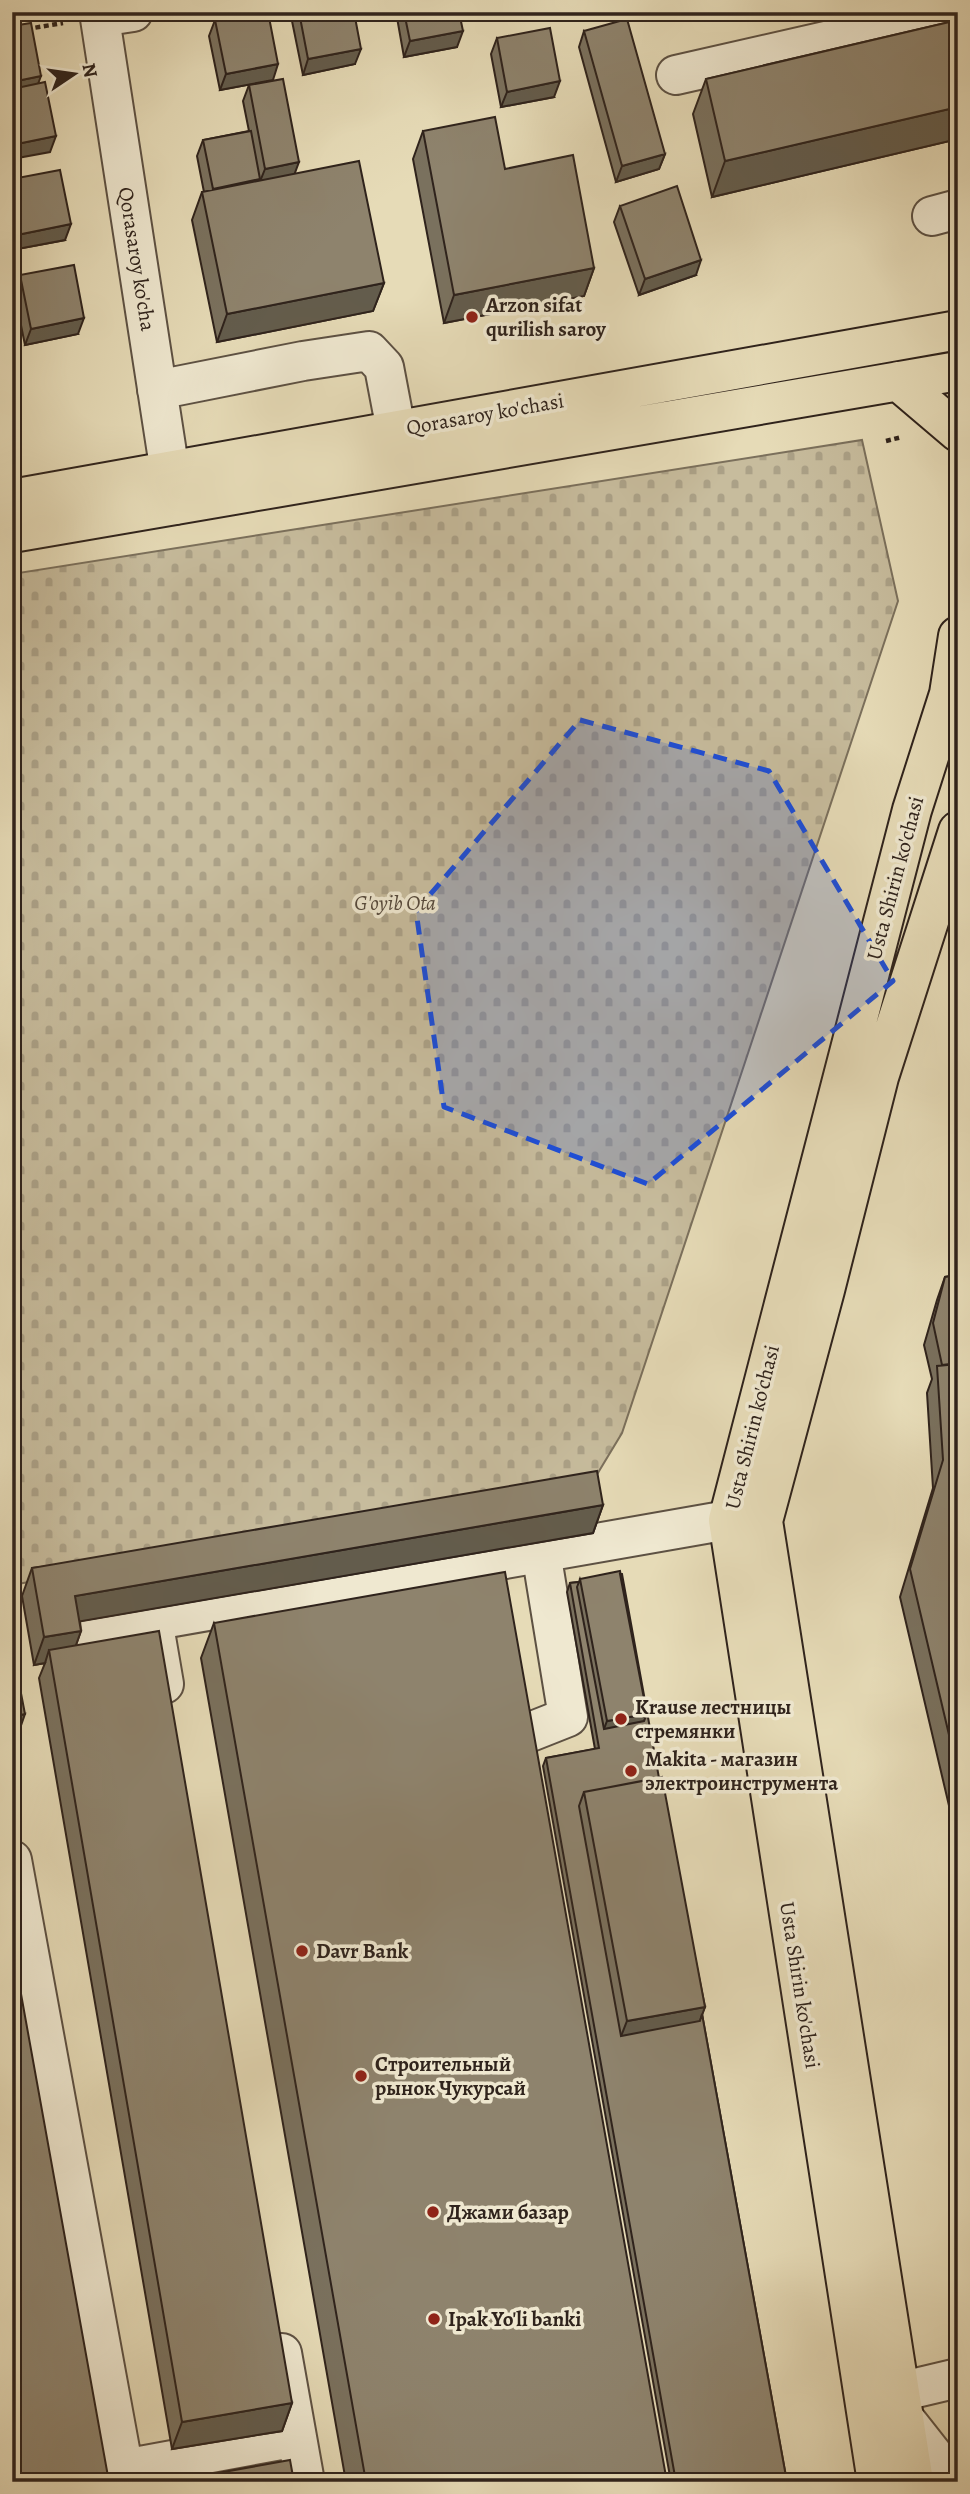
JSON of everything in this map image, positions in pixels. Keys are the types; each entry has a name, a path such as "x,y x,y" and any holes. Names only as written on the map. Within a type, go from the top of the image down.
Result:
{"main road":[{"name":"Qorasaroy ko'chasi","path":"12,533 396,430 958,330"},
{"path":"918,337 958,352"},
{"name":"Qorasaroy ko'chasi","path":"12,499 172,488 958,371"},
{"path":"898,381 958,432"},
{"name":"Usta Shirin ko'chasi","path":"877,2482 746,1520 912,810 948,694 958,636"},
{"name":"Usta Shirin ko'chasi","path":"914,2482 746,1520 825,1290 879,1077 958,831"}],"street":[{"path":"676,75 953,12"},
{"name":"Qorasaroy ko'cha","path":"111,14 157,390 172,488"},
{"path":"157,390 303,361 369,351 384,367 396,430"},
{"path":"82,1633 541,1552 746,1520"},
{"path":"515,1738 568,1717 541,1552"},
{"path":"153,1620 170,1716"},
{"path":"12,1860 125,2475 297,2437"},
{"path":"275,2315 305,2482"},
{"path":"947,2482 945,2470 901,2405 958,2378"}],"path":[{"path":"25,29 111,14"},
{"path":"886,441 907,436"}],"highlighted area":[{"path":"580,720 769,771 893,981 648,1184 444,1107 416,911"}],"green space":[{"name":"G'oyib Ota","path":"862,440 898,601 622,1433 593,1481 12,1585 12,574"}],"building":[{"path":"268,12 278,64 226,74 215,20"},
{"path":"299,12 354,12 361,49 308,59"},
{"path":"404,12 459,12 463,31 410,41"},
{"path":"627,19 665,154 622,166 584,31"},
{"path":"958,20 958,107 725,161 706,79"},
{"path":"31,23 41,76 12,82 12,26"},
{"path":"550,28 560,81 507,92 497,38"},
{"path":"283,79 299,162 265,169 249,85"},
{"path":"45,82 56,136 12,145 12,89"},
{"path":"495,117 505,169 573,155 594,268 454,295 423,131"},
{"path":"251,131 260,179 213,189 203,140"},
{"path":"359,161 384,283 227,314 202,192"},
{"path":"60,170 71,224 17,235 12,208 12,179"},
{"path":"677,186 701,260 645,279 620,206"},
{"path":"74,265 84,318 31,329 20,275"},
{"path":"958,1275 958,1363 942,1365 933,1323 945,1277"},
{"path":"958,1364 958,1773 910,1569 943,1460 937,1366"},
{"path":"597,1471 603,1505 75,1596 81,1631 44,1637 32,1568"},
{"path":"620,1571 647,1714 607,1721 580,1579"},
{"path":"505,1572 667,2482 366,2482 214,1623"},
{"path":"622,1574 659,1778 584,1792 579,1806 621,2036 700,2021 702,2014 787,2482 676,2482 546,1758 599,1748 570,1583 579,1582 577,1587 604,1729 644,1721 647,1714"},
{"path":"159,1631 292,2403 182,2422 49,1650"},
{"path":"12,1657 25,1714 12,1717"},
{"path":"662,1777 705,2007 627,2021 584,1792"},
{"path":"12,1944 109,2482 12,2482"},
{"path":"290,2460 294,2482 179,2480"}],"place":[{"name":"Arzon sifat qurilish saroy","path":"472,317"},
{"name":"Krause лестницы стремянки","path":"621,1719"},
{"name":"Makita - магазин электроинструмента","path":"631,1771"},
{"name":"Davr Bank","path":"302,1951"},
{"name":"Строительный рынок Чукурсай","path":"361,2076"},
{"name":"Джами базар","path":"433,2212"},
{"name":"Ipak Yo'li banki","path":"434,2319"}]}
